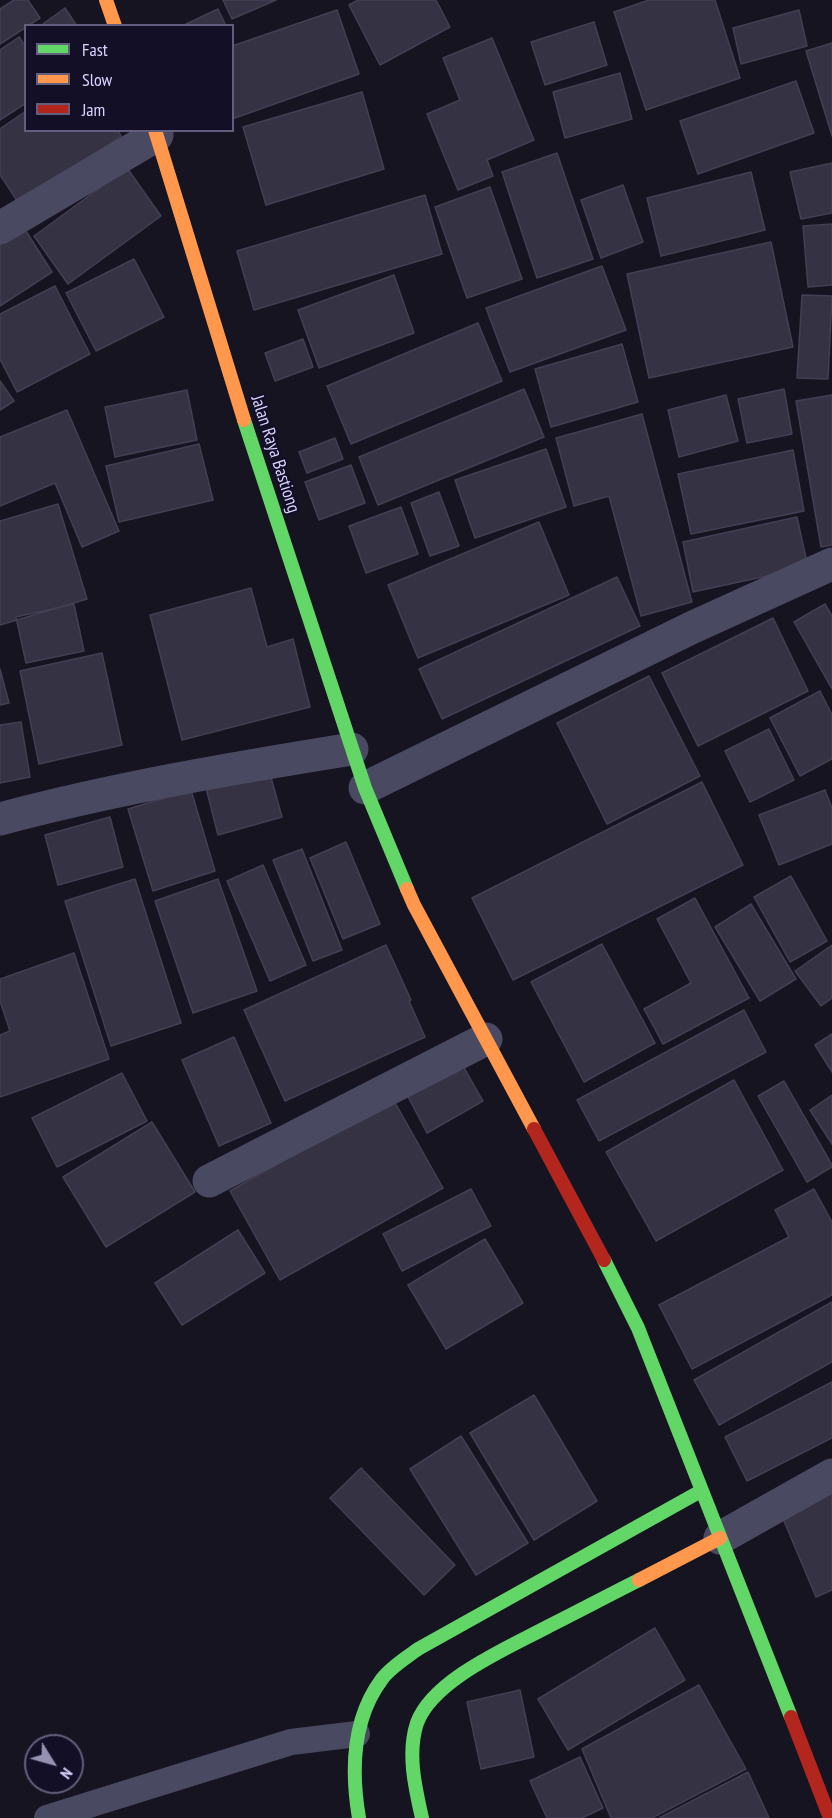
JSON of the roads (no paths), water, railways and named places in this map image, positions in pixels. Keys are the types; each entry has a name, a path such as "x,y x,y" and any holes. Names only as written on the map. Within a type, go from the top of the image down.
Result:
{"main road":[{"path":"106,0 114,24"},
{"name":"Jalan Raya Bastiong","path":"156,133 227,367 365,788 414,905 622,1293 638,1328 830,1818"},
{"path":"358,1818 354,1772 357,1734 365,1707 383,1678 418,1649 701,1491"},
{"path":"422,1818 412,1774 414,1733 423,1710 448,1684 474,1665 720,1538"}],"street":[{"path":"0,228 156,133"},
{"path":"365,788 691,628 832,564"},
{"path":"0,819 209,772 352,749"},
{"path":"209,1181 486,1039"},
{"path":"720,1538 832,1475"}],"lane":[{"path":"46,1818 291,1742 357,1734"}]}
